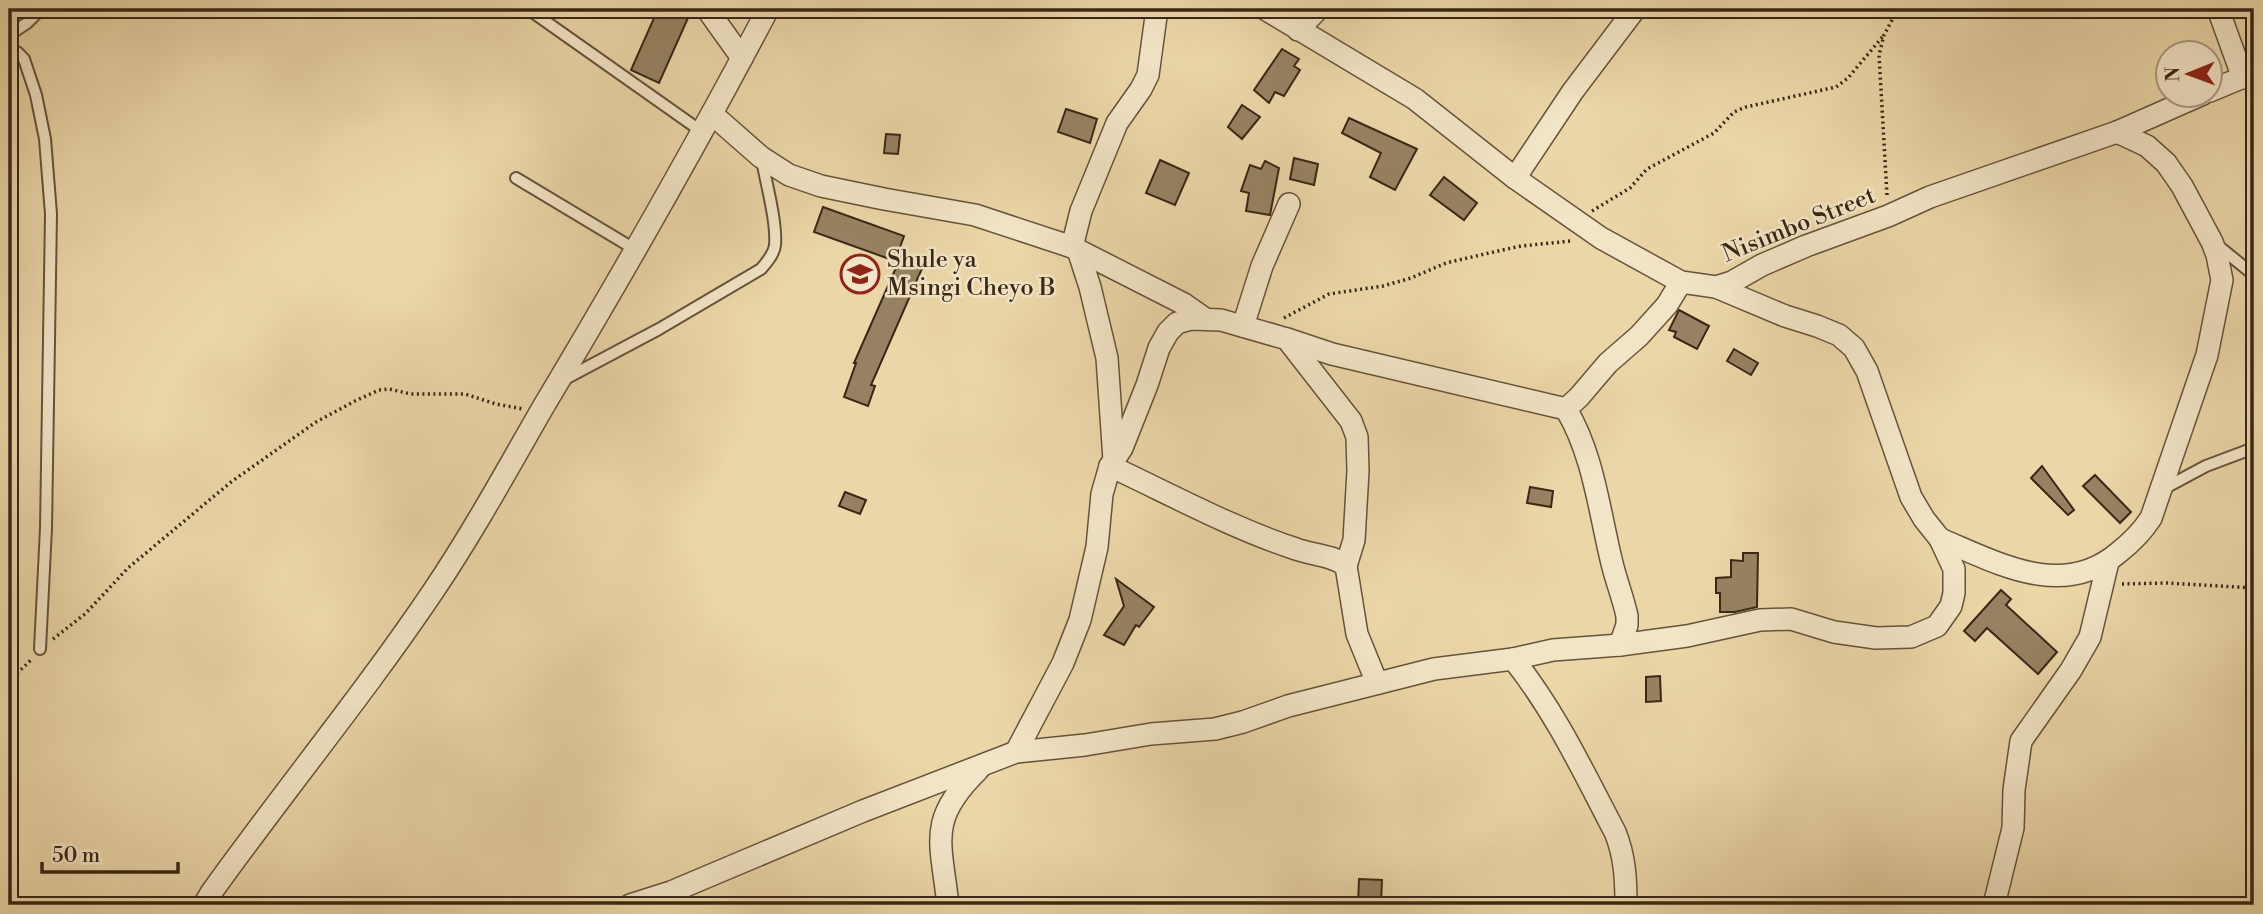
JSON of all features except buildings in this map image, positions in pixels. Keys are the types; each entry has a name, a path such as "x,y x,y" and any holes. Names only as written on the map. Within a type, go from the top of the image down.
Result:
{"street":[{"path":"707,9 742,58"},
{"path":"204,905 265,817 365,688 434,590 496,490 636,250 768,9"},
{"path":"1112,463 1107,358 1093,298 1075,249 1081,211 1106,147 1117,123 1148,75 1157,9"},
{"name":"Nisimbo Street","path":"1265,9 1415,99 1515,177 1601,238 1681,282 1716,287 1806,246 1888,216 1930,197 2117,132 2171,108"},
{"path":"1298,30 1318,9"},
{"path":"1515,177 1573,91 1635,9"},
{"path":"2218,9 2248,75 2224,86"},
{"path":"706,122 789,175 821,186 975,215 1075,249 1184,304 1204,318"},
{"path":"1940,539 2006,566 2053,576 2069,576 2108,562 2142,532 2151,517 2163,489 2207,355 2222,280 2212,242 2188,196 2166,163 2147,146 2117,132"},
{"path":"1253,329 1262,266 1289,204"},
{"path":"1566,409 1667,305 1681,282"},
{"path":"630,905 671,892 863,811 1016,752 1085,745 1151,734 1215,729 1288,706 1434,669 1513,659 1553,650 1686,636 1760,620 1805,622 1834,632 1876,638 1911,637 1937,626 1951,606 1954,569 1940,539 1910,497 1867,371 1854,348 1839,335 1828,330 1716,287"},
{"path":"1016,752 1063,663 1080,620 1097,547 1102,494 1112,463 1122,447 1159,348 1177,323 1191,319 1221,320 1332,354 1566,409 1577,428 1586,456 1627,616 1627,625 1620,645"},
{"path":"1287,339 1351,421 1357,437 1354,540 1346,566 1357,634 1377,683"},
{"path":"1112,463 1226,523 1295,549 1336,559 1346,566"},
{"path":"1994,905 2013,828 2014,790 2021,740 2071,670 2090,637 2108,562"},
{"path":"1513,659 1532,683 1553,718 1615,832 1625,864 1626,905"},
{"path":"948,905 939,835 948,807 959,789 984,765"}],"lane":[{"path":"9,35 41,9"},
{"path":"528,9 706,122"},
{"path":"9,49 24,59 36,95 45,139 51,214 46,515 40,649"},
{"path":"558,382 659,330 761,269 775,245 761,157"},
{"path":"516,178 636,250"},
{"path":"2212,242 2254,275"},
{"path":"2163,489 2206,466 2254,448"}],"path":[{"path":"1576,220 1630,188 1647,169 1714,133 1734,112 1836,87 1848,78 1884,35 1898,9"},
{"path":"1884,35 1879,55 1888,216"},
{"path":"1253,329 1281,319 1329,294 1382,286 1411,278 1446,263 1521,246 1601,238"},
{"path":"9,681 40,649 76,622 128,568 231,482 316,422 355,401 379,390 389,389 411,394 465,394 496,404 541,412"},
{"path":"2102,585 2166,583 2254,588"}],"place":[{"name":"Shule ya Msingi Cheyo B","path":"860,274"}]}
